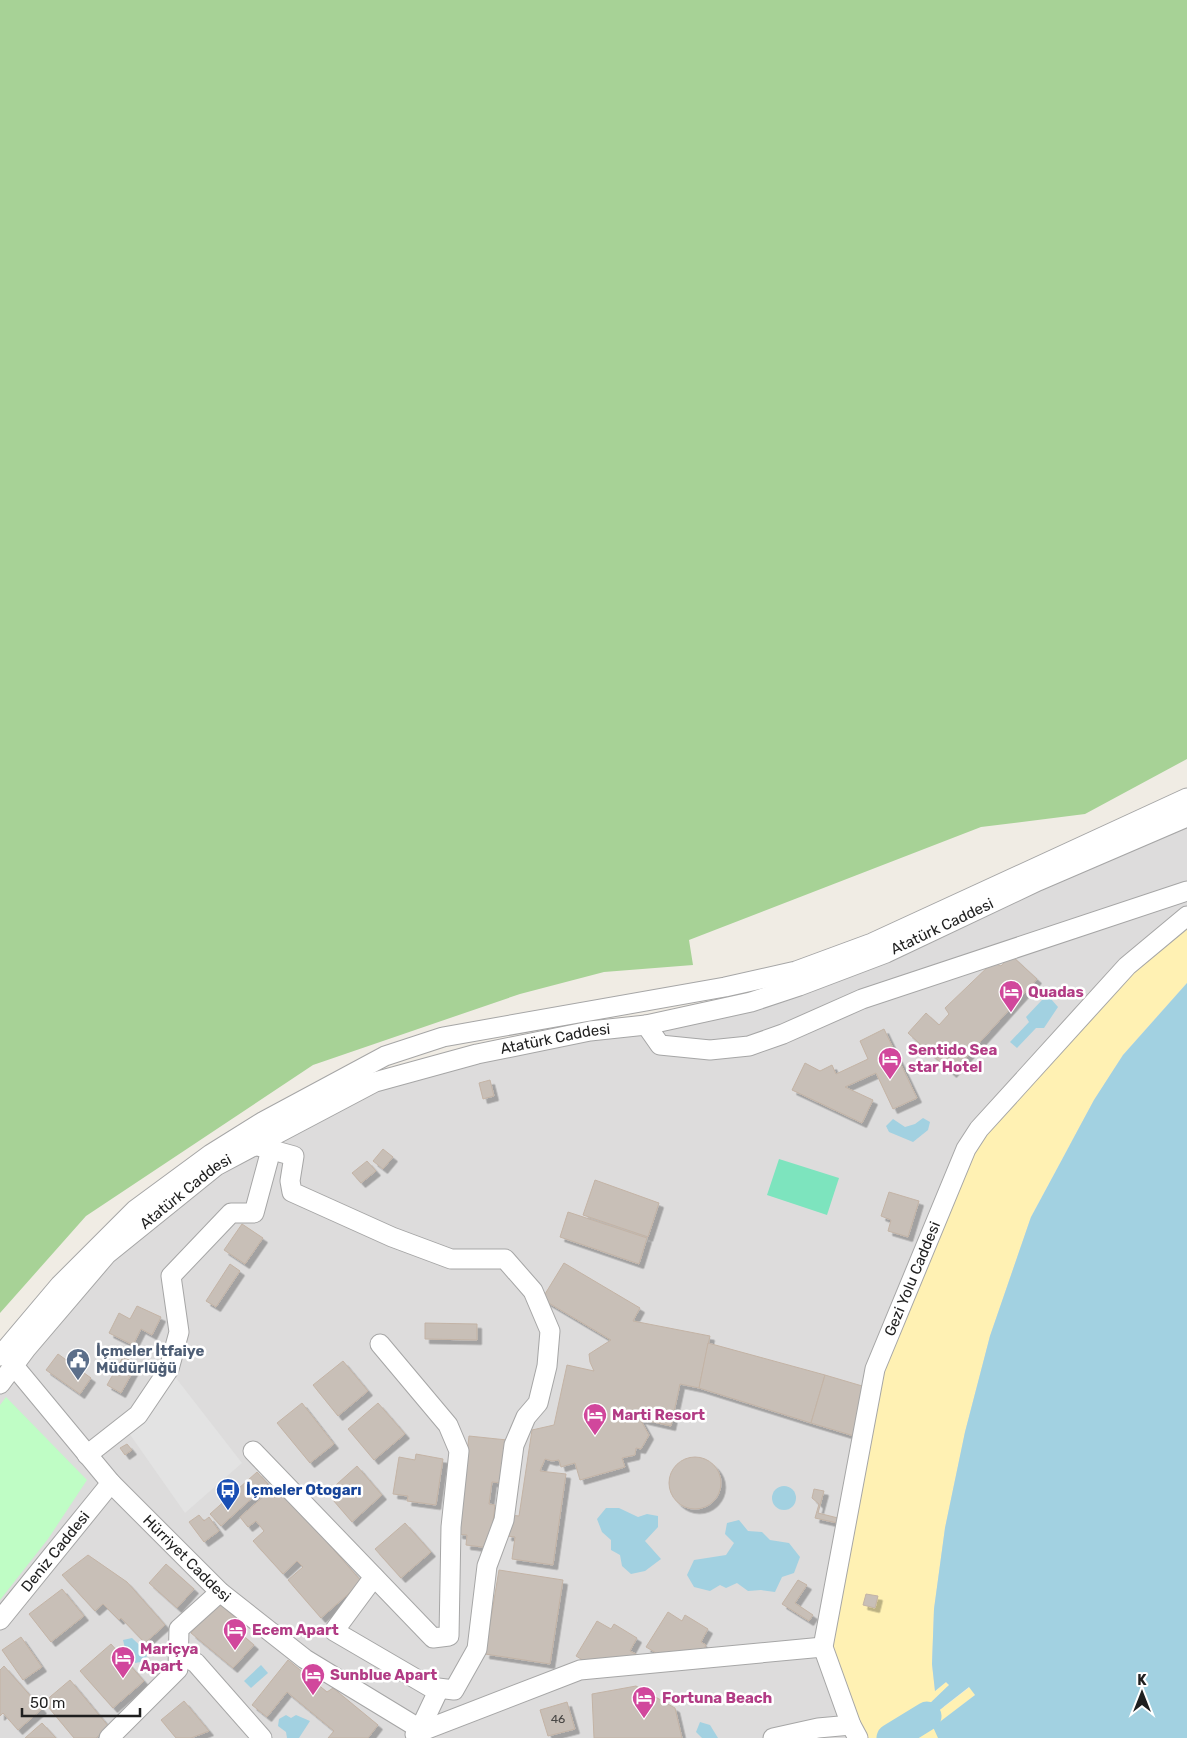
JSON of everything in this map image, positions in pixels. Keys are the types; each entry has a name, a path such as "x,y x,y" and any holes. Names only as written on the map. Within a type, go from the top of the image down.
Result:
{"street":[{"name":"Atatürk Caddesi","path":"0,1384 7,1361 60,1285 134,1210 218,1149 264,1121 385,1056 443,1037 725,988 796,971 872,944 1187,798"},
{"name":"Atatürk Caddesi","path":"7,1361 107,1254 216,1166 262,1148 375,1082 478,1054 590,1031 646,1025 751,1002 808,983 886,953 1038,881 1187,817"},
{"path":"646,1025 660,1045 710,1050 749,1046 783,1034 862,999 1187,891"},
{"name":"Gezi Yolu Caddesi","path":"823,1647 875,1369 966,1149 979,1129 1127,966 1187,916"},
{"path":"87,1455 138,1415 169,1369 178,1332 171,1276 231,1213 254,1212 262,1148 294,1156 290,1181 292,1192 392,1237 450,1259 505,1259 533,1291 550,1331 547,1366 538,1404 526,1417 514,1445 504,1520 487,1566 477,1649 454,1690 430,1688 334,1631 374,1577"},
{"path":"253,1451 433,1638 449,1636 451,1527 459,1451 448,1425 380,1344"},
{"name":"Hürriyet Caddesi","path":"7,1361 111,1483 220,1592 305,1660 420,1734"},
{"name":"Deniz Caddesi","path":"0,1620 111,1483"},
{"path":"110,1738 178,1669 179,1629 220,1592"},
{"path":"420,1734 580,1670 823,1647 855,1732 818,1728 773,1738"},
{"path":"178,1653 196,1663 262,1738"},
{"path":"420,1734 439,1688"}],"shaded area":[{"path":"1187,817 1187,983 1123,1055 1052,1175 1031,1217 938,1738 0,1738 0,1384 107,1254 216,1166 375,1082 751,1002"},
{"path":"169,1369 242,1463 185,1513 124,1426"}],"green space":[{"path":"0,0 1187,0 1187,759 1085,814 981,827 689,940 693,965 604,972 520,994 313,1065 86,1216 0,1313"},
{"path":"779,1159 839,1178 827,1215 767,1195"},
{"path":"6,1397 87,1480 48,1539 0,1600 0,1405"}],"sand":[{"path":"1187,916 1187,983 1123,1055 1094,1100 1031,1217 990,1336 965,1432 945,1528 934,1609 932,1664 935,1691 946,1682 949,1685 924,1709 928,1719 970,1687 975,1695 934,1727 939,1738 858,1738 823,1647 875,1369 966,1149"}],"water":[{"path":"1187,983 1187,1738 938,1738 933,1727 975,1695 969,1687 928,1719 924,1709 949,1685 946,1682 935,1691 932,1664 934,1609 945,1528 965,1432 990,1336 1031,1217 1094,1100 1123,1055"},
{"path":"1051,999 1058,1007 1044,1028 1036,1028 1017,1048 1010,1042 1029,1022 1026,1017 1042,1000"},
{"path":"923,1118 930,1122 928,1130 913,1142 889,1132 886,1126 893,1119 905,1127 915,1124"},
{"path":"784,1486 789,1487 795,1493 795,1503 789,1509 784,1510 779,1509 773,1503 772,1498 773,1493 779,1487"},
{"path":"606,1508 619,1508 638,1517 647,1514 658,1516 658,1527 645,1541 661,1559 645,1571 631,1574 622,1566 620,1555 611,1550 611,1540 602,1532 597,1519"},
{"path":"739,1520 748,1531 762,1532 770,1540 789,1543 800,1557 794,1573 782,1577 775,1592 748,1591 737,1583 726,1588 720,1585 710,1591 694,1587 687,1575 694,1560 726,1555 734,1543 725,1534 727,1523"},
{"path":"132,1638 147,1652 146,1661 135,1663 125,1648 123,1640"},
{"path":"261,1665 268,1673 251,1688 244,1681"},
{"path":"286,1715 291,1718 296,1715 310,1721 299,1738 287,1738 286,1732 278,1726 279,1719"},
{"path":"700,1722 710,1725 718,1738 702,1738 696,1732"}],"building":[{"path":"1011,955 1037,979 952,1073 908,1033 926,1013 939,1025 949,1014 945,1008 993,962 1001,966"},
{"path":"884,1029 917,1098 893,1109 876,1073 845,1087 873,1100 862,1123 792,1090 805,1063 820,1071 832,1065 836,1074 868,1059 860,1041"},
{"path":"490,1080 494,1096 483,1099 479,1083"},
{"path":"383,1149 393,1157 383,1169 373,1161"},
{"path":"367,1161 376,1171 361,1183 352,1173"},
{"path":"595,1180 659,1203 648,1237 583,1215"},
{"path":"889,1192 919,1201 908,1237 888,1231 891,1220 881,1216"},
{"path":"568,1212 647,1238 639,1264 560,1237"},
{"path":"242,1224 263,1238 245,1264 224,1250"},
{"path":"564,1263 640,1308 633,1321 710,1336 699,1388 680,1384 671,1426 640,1419 649,1435 641,1449 636,1448 635,1455 622,1458 625,1467 580,1480 575,1463 561,1467 559,1460 545,1459 540,1471 566,1474 553,1565 512,1559 515,1537 507,1536 510,1515 519,1516 532,1430 554,1425 567,1365 594,1371 589,1354 611,1340 542,1299"},
{"path":"230,1264 240,1271 216,1307 206,1301"},
{"path":"137,1306 161,1317 152,1335 141,1329 133,1345 109,1333 119,1313 130,1319"},
{"path":"425,1323 477,1324 477,1340 425,1339"},
{"path":"708,1343 825,1375 811,1423 699,1388"},
{"path":"58,1354 91,1378 80,1394 46,1370"},
{"path":"123,1357 137,1364 121,1393 107,1385"},
{"path":"343,1361 368,1391 338,1416 313,1385"},
{"path":"825,1375 869,1388 854,1436 811,1423"},
{"path":"302,1403 334,1444 310,1463 277,1423"},
{"path":"378,1403 405,1434 374,1460 348,1429"},
{"path":"469,1436 507,1440 502,1483 492,1482 489,1504 495,1505 490,1548 466,1545 467,1535 458,1534"},
{"path":"127,1444 132,1450 125,1455 120,1448"},
{"path":"416,1454 443,1459 436,1505 407,1501 408,1496 393,1494 399,1457 415,1460"},
{"path":"695,1457 709,1461 717,1469 721,1483 717,1497 709,1505 695,1509 681,1505 673,1497 669,1483 673,1469 681,1461"},
{"path":"357,1466 382,1495 352,1522 327,1493"},
{"path":"257,1472 268,1484 221,1526 210,1514"},
{"path":"277,1485 362,1582 321,1618 288,1580 303,1567 297,1561 283,1574 253,1541 264,1531 256,1521 248,1527 240,1517"},
{"path":"814,1489 824,1491 818,1513 838,1518 837,1523 815,1518 819,1504 812,1498"},
{"path":"199,1515 204,1521 209,1517 219,1531 204,1542 189,1522"},
{"path":"405,1523 431,1552 401,1578 375,1549"},
{"path":"88,1555 127,1582 165,1625 145,1643 121,1618 119,1620 103,1604 95,1611 62,1575"},
{"path":"166,1564 194,1589 177,1608 149,1583"},
{"path":"499,1570 563,1580 550,1664 485,1654"},
{"path":"798,1580 807,1585 795,1603 813,1615 809,1621 782,1604"},
{"path":"62,1589 84,1616 51,1642 29,1614"},
{"path":"866,1594 878,1596 875,1608 863,1605"},
{"path":"217,1602 236,1618 231,1625 254,1645 233,1668 191,1633"},
{"path":"668,1612 682,1621 685,1615 708,1629 701,1642 706,1645 700,1657 665,1658 646,1647"},
{"path":"597,1621 611,1629 614,1624 637,1638 630,1651 636,1654 629,1665 594,1667 576,1656"},
{"path":"21,1637 42,1667 23,1680 2,1650"},
{"path":"111,1644 144,1681 113,1708 80,1671"},
{"path":"288,1660 327,1692 333,1688 378,1725 368,1738 328,1738 334,1731 287,1692 267,1717 252,1705"},
{"path":"4,1666 42,1709 18,1730 3,1713 0,1716 0,1670"},
{"path":"70,1680 109,1727 96,1738 74,1738 44,1702"},
{"path":"636,1686 675,1708 682,1738 594,1738 592,1694"},
{"path":"184,1701 209,1731 191,1738 176,1738 161,1720"},
{"path":"567,1702 575,1729 548,1736 540,1710"},
{"path":"42,1723 56,1738 25,1738"}],"waterway":[{"path":"891,1738 927,1716"}],"place":[{"name":"Quadas","path":"1011,1013"},
{"name":"Sentido Sea star Hotel","path":"890,1080"},
{"name":"İçmeler İtfaiye Müdürlüğü","path":"78,1381"},
{"name":"Marti Resort","path":"595,1436"},
{"name":"İçmeler Otogarı","path":"228,1511"},
{"name":"Ecem Apart","path":"235,1651"},
{"name":"Mariçya Apart","path":"123,1679"},
{"name":"Sunblue Apart","path":"313,1696"},
{"name":"Fortuna Beach","path":"644,1719"}]}
